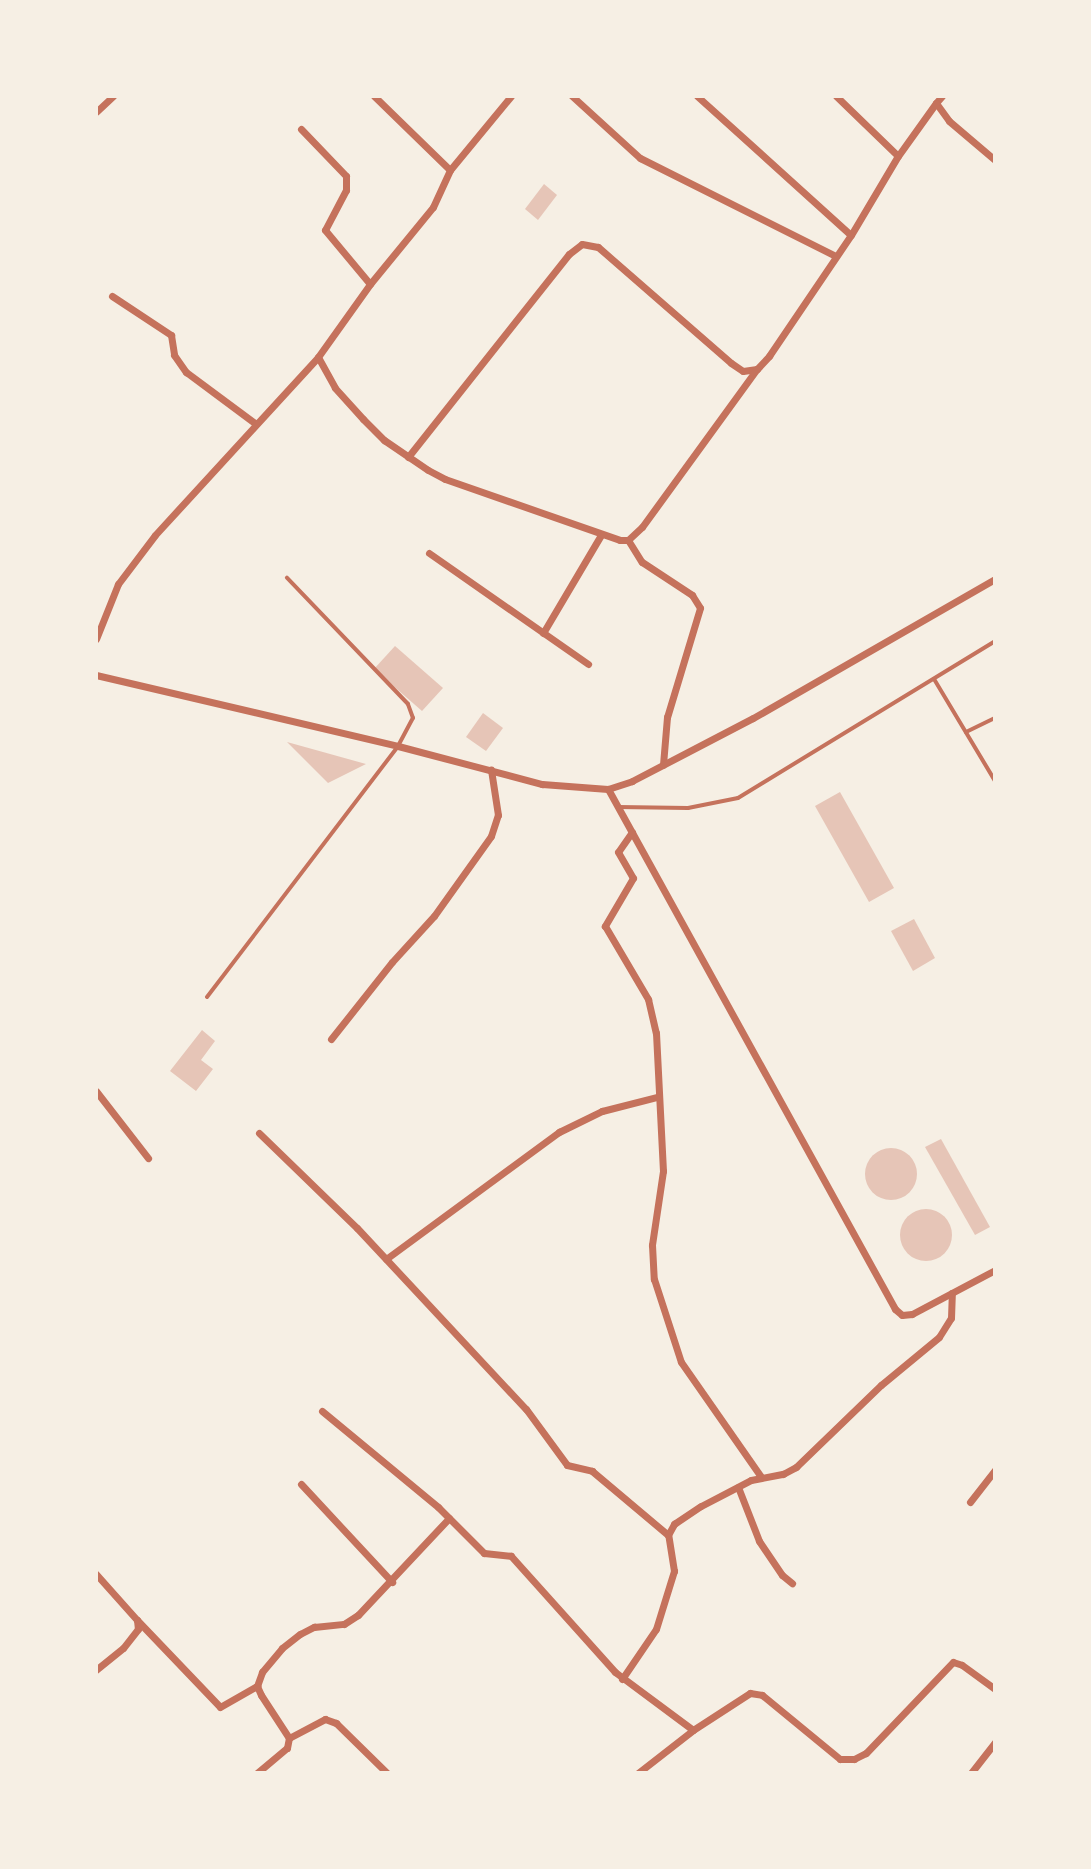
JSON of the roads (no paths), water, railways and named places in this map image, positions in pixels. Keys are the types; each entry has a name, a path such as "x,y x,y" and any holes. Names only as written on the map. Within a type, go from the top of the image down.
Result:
{"street":[{"path":"96,112 113,96"},
{"path":"374,96 450,170"},
{"path":"96,639 100,613 155,535 318,357 370,284 424,219 450,170 511,96"},
{"path":"572,96 640,158 836,256"},
{"path":"697,96 851,235"},
{"path":"836,96 898,156"},
{"path":"628,540 642,527 769,356 851,235 898,156 939,100 949,121 993,155"},
{"path":"301,129 346,176 346,190 325,230 370,284"},
{"path":"408,457 569,254 582,244 598,247 731,363 743,371 757,369"},
{"path":"112,296 171,335 174,355 186,372 256,424"},
{"path":"318,357 335,388 363,419 408,457 445,479 554,515 601,535 628,540 642,562 692,595 700,608 667,717 663,765"},
{"path":"543,633 601,535"},
{"path":"429,553 588,664"},
{"path":"96,675 560,787 608,789 663,765 826,678 995,579"},
{"path":"331,1039 392,962 434,916 491,836 498,815 491,770"},
{"path":"608,789 895,1309 902,1315 912,1314 995,1270"},
{"path":"632,832 618,852 633,878 605,926 648,999 656,1033 663,1171 652,1245 654,1279 681,1362 762,1478"},
{"path":"96,1091 148,1158"},
{"path":"386,1259 567,1127 602,1111 657,1097"},
{"path":"259,1133 386,1259 526,1409 567,1465 592,1471 668,1535 674,1571 656,1629 622,1679"},
{"path":"668,1535 681,1517 738,1487 796,1467 881,1385 939,1337 951,1318 952,1293"},
{"path":"322,1411 449,1518 484,1553 511,1556 588,1645 622,1679 693,1730"},
{"path":"970,1502 995,1470"},
{"path":"301,1484 392,1582"},
{"path":"738,1487 759,1541 782,1575 792,1583"},
{"path":"96,1574 220,1707 257,1686 262,1672 291,1640 314,1627 344,1624 392,1582 449,1518"},
{"path":"96,1670 132,1638 138,1629 137,1620"},
{"path":"638,1773 693,1730 750,1693 762,1695 840,1759 854,1759 866,1753 953,1662 995,1689"},
{"path":"257,1686 289,1738 287,1748 257,1773"},
{"path":"289,1738 325,1719 336,1723 387,1773"},
{"path":"971,1773 995,1742"}],"lane":[{"path":"207,997 411,725 413,710 287,578"},
{"path":"618,807 688,808 738,798 995,641"},
{"path":"934,679 995,781"},
{"path":"966,732 995,718"}]}
